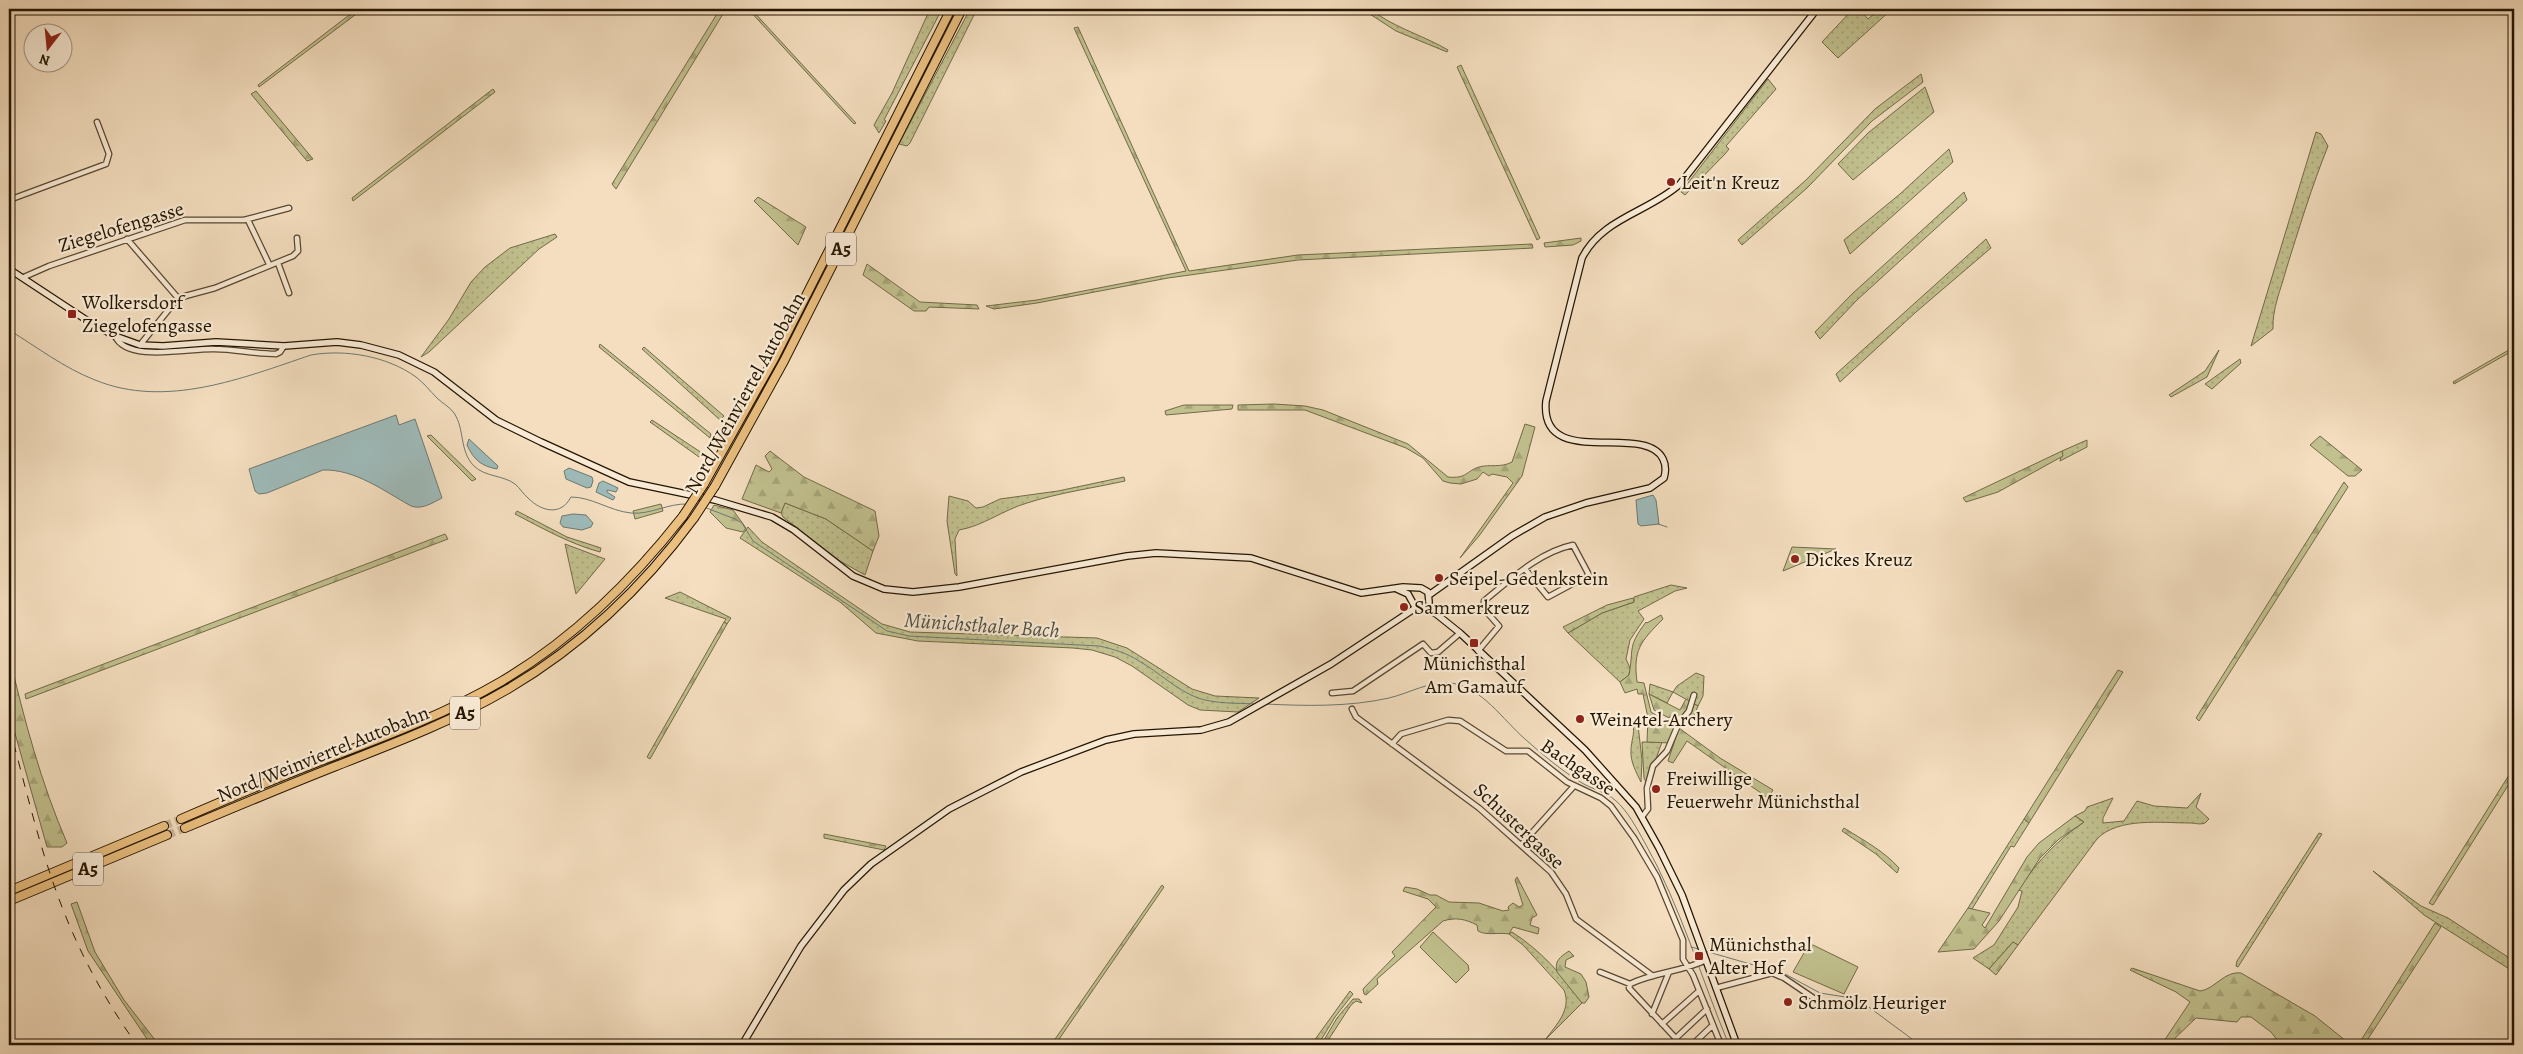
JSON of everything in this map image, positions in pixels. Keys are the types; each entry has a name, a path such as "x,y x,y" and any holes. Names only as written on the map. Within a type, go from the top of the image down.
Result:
{"highway":[{"name":"Nord/Weinviertel Autobahn","path":"181,819 426,720 503,680 554,646 605,603 652,554 683,516 704,484 775,357 951,9"},
{"name":"Nord/Weinviertel Autobahn","path":"185,828 431,728 509,688 561,653 612,611 656,565 694,518 715,486 780,369 962,9"},
{"name":"A5","path":"9,891 164,826"},
{"name":"A5","path":"9,901 167,835"}],"street":[{"path":"742,1045 801,946 844,890 871,864 949,808 1021,772 1094,744 1134,734 1212,728 1229,722 1258,708 1331,664 1402,615 1419,607 1441,586 1512,536 1544,517 1586,503 1650,488 1664,478 1665,464 1663,457 1655,449 1639,445 1581,442 1557,432 1547,419 1546,401 1562,347 1582,258 1591,244 1610,226 1664,196 1680,184 1817,9"},
{"path":"9,200 106,164 109,154 97,122"},
{"name":"Ziegelofengasse","path":"24,277 49,266 185,220 248,220 288,208"},
{"path":"248,220 269,264"},
{"path":"140,345 178,298 215,288 297,253 299,247 297,238"},
{"path":"128,239 178,298"},
{"path":"278,262 289,293"},
{"path":"9,268 91,323 115,336 140,345 163,346 216,342 284,346 349,343 376,348 410,359 434,372 489,415 512,428 629,482 715,500 772,517 794,530 853,576 884,589 913,592 959,586 1127,556 1156,554 1250,558 1361,593 1441,586"},
{"path":"115,336 118,344 123,347 147,352 214,349 276,354 284,346"},
{"path":"1478,651 1499,626 1484,609 1484,601 1525,569 1546,556 1573,545 1590,575 1548,597 1525,569"},
{"path":"1402,615 1412,592 1420,588"},
{"path":"1420,588 1429,599 1436,613"},
{"path":"1393,589 1402,590 1419,607 1436,613 1460,634 1585,750 1623,791 1642,817 1675,879 1736,1045"},
{"path":"1332,693 1353,691 1423,644 1431,653 1438,652 1460,634"},
{"path":"1642,817 1648,809 1647,788 1653,766 1667,751 1676,728 1689,711 1694,695"},
{"name":"Schustergasse","path":"1352,709 1356,717 1464,795 1521,845 1551,872 1566,894 1576,919 1653,976"},
{"name":"Bachgasse","path":"1392,744 1401,734 1448,720 1460,721 1506,751 1528,751 1574,786 1601,798 1611,806 1645,854 1683,940 1682,955 1690,968 1721,1045"},
{"path":"1521,845 1574,786"},
{"path":"1600,972 1630,984 1653,976 1690,968 1703,956"},
{"path":"1652,1014 1669,972"},
{"path":"1716,988 1772,973 1784,978 1818,1001"},
{"path":"1630,984 1629,988 1682,1045"},
{"path":"1662,1024 1699,991"},
{"path":"1676,1038 1707,1009"},
{"path":"1692,1045 1713,1025"}],"green space":[{"path":"357,9 363,9 259,87 258,85"},
{"path":"720,9 726,9 616,189 612,184"},
{"path":"748,9 751,9 856,123 854,124"},
{"path":"930,9 942,9 879,133 874,125 892,93"},
{"path":"970,9 977,9 910,143 907,146 899,144"},
{"path":"1362,9 1372,11 1448,50 1447,52 1396,31"},
{"path":"1853,9 1859,9 1868,19 1880,9 1892,9 1838,58 1822,42"},
{"path":"1078,27 1189,271 1298,255 1532,244 1533,248 1298,260 1168,278 1037,303 994,309 986,306 1037,300 1186,271 1074,28"},
{"path":"1461,65 1540,238 1537,240 1457,67"},
{"path":"1921,74 1923,82 1872,121 1807,188 1742,245 1738,240 1806,180 1875,109"},
{"path":"1768,79 1776,89 1726,146 1729,149 1725,154 1685,195 1681,192"},
{"path":"1925,87 1934,112 1853,180 1838,164 1868,133"},
{"path":"493,89 495,92 353,201 352,198"},
{"path":"256,91 313,159 307,161 251,94"},
{"path":"2316,132 2321,134 2328,146 2279,292 2275,307 2273,329 2251,346"},
{"path":"1949,149 1953,162 1850,254 1844,240 1900,194"},
{"path":"1964,192 1967,200 1857,300 1820,339 1815,332 1852,294"},
{"path":"758,197 806,227 798,245 754,201"},
{"path":"555,234 557,237 539,249 429,352 421,357 449,319 471,282 485,267 510,248"},
{"path":"1581,238 1581,241 1573,245 1545,247 1544,243"},
{"path":"1986,239 1991,248 1916,312 1840,382 1836,374"},
{"path":"867,264 920,302 977,305 979,309 929,307 926,311 914,311 863,275"},
{"path":"600,344 711,434 710,438 599,347"},
{"path":"644,347 724,416 720,420 642,349"},
{"path":"2514,347 2514,350 2454,384 2453,382"},
{"path":"2219,350 2207,377 2171,397 2169,395 2205,371"},
{"path":"2240,359 2241,363 2212,389 2205,384"},
{"path":"1274,404 1305,406 1323,410 1408,444 1448,477 1463,476 1479,467 1504,465 1512,462 1525,424 1535,427 1522,476 1479,536 1460,558 1513,483 1507,477 1492,474 1489,476 1483,472 1477,479 1461,484 1450,483 1443,481 1423,458 1406,448 1305,410 1238,410 1238,405"},
{"path":"1184,405 1233,405 1232,409 1166,415 1165,411"},
{"path":"652,420 702,453 699,457 650,422"},
{"path":"431,435 476,479 472,481 427,436"},
{"path":"2320,436 2362,470 2355,476 2348,476 2310,445"},
{"path":"2087,440 2087,447 2060,461 2062,451"},
{"path":"770,451 804,477 875,511 879,536 873,551 826,519 785,503 781,513 742,499 756,465 769,472 772,469 765,456"},
{"path":"2062,451 2063,456 1998,492 1966,502 1963,498"},
{"path":"1124,477 1125,481 1039,499 959,530 955,539 957,576 955,574 947,521 949,496 968,501 976,508 983,507 1000,499 1058,491"},
{"path":"2344,482 2348,487 2199,721 2196,718"},
{"path":"785,503 826,519 873,551 865,575 840,561 783,517 781,513"},
{"path":"661,504 663,511 635,519 633,511"},
{"path":"714,505 733,510 746,528 743,532 726,528 710,512"},
{"path":"517,511 567,537 601,548 600,552 578,545 546,530 515,514"},
{"path":"748,527 762,542 882,624 910,632 1097,638 1127,648 1192,689 1215,696 1259,698 1238,712 1200,710 1188,705 1132,666 1115,657 1092,650 918,641 876,633 840,602 740,538"},
{"path":"445,534 448,539 26,699 25,694"},
{"path":"565,544 605,559 576,594"},
{"path":"1792,547 1836,549 1783,571"},
{"path":"1671,585 1687,588 1675,591 1638,611 1644,619 1630,640 1626,659 1630,668 1629,675 1620,682 1568,633 1602,613 1634,602 1634,597"},
{"path":"680,592 731,618 727,624 724,622 726,619 665,598"},
{"path":"1633,598 1634,602 1602,613 1568,633 1563,627 1607,605"},
{"path":"1661,615 1663,619 1640,647 1637,654 1636,671 1637,682 1644,683 1651,712 1675,727 1670,743 1647,742 1648,718 1643,694 1638,694 1637,689 1625,693 1620,682 1629,675 1632,648 1640,630 1646,622"},
{"path":"724,622 727,624 650,759 647,757"},
{"path":"9,655 34,750 49,797 67,843 62,847 47,847 9,712"},
{"path":"2118,670 2123,672 2029,823 2024,819"},
{"path":"1696,673 1704,676 1703,696 1698,706 1673,692 1677,686"},
{"path":"1650,684 1673,692 1667,703 1649,694"},
{"path":"1649,694 1680,710 1686,699 1698,706 1691,723 1682,718 1679,720 1671,716 1669,718 1654,710"},
{"path":"1633,725 1638,725 1642,760 1641,782 1631,758"},
{"path":"1679,728 1720,758 1773,790 1768,798 1687,741 1673,763 1668,761"},
{"path":"1642,742 1662,742 1647,784 1644,778"},
{"path":"2514,767 2514,776 2433,905 2429,903"},
{"path":"2201,793 2196,807 2209,819 2205,823 2128,824 2106,832 2097,839 2018,945 2013,942 1989,969 1973,958 1994,945 2018,907 2022,891 2018,890 2048,853 2064,837 2084,822 2075,816 2085,811 2087,807 2113,798 2103,818 2103,823 2124,821 2137,801 2154,806 2187,808"},
{"path":"2075,816 2084,822 2059,839 2040,858 1999,921 1974,949 1938,952 1968,908 1990,913 1982,925 1985,928 2027,857 2039,843"},
{"path":"2024,819 2029,823 2014,847 2011,846 1972,909 1968,908"},
{"path":"1844,828 1887,856 1899,868 1897,873 1876,854 1842,831"},
{"path":"2319,833 2322,834 2238,967 2236,966 2237,961"},
{"path":"824,834 886,846 884,850 824,838"},
{"path":"2373,871 2421,906 2448,918 2514,961 2514,972 2424,915"},
{"path":"1517,877 1537,915 1532,918 1530,925 1539,928 1538,934 1513,927 1509,934 1485,933 1478,931 1477,925 1464,920 1452,919 1443,921 1377,979 1378,984 1366,995 1364,994 1363,989 1395,956 1392,952 1436,907 1428,899 1403,891 1405,887 1436,895 1449,902 1479,903 1503,911 1509,910 1508,907 1513,903 1519,907 1523,905 1515,880"},
{"path":"1162,885 1164,887 1055,1045 1051,1045"},
{"path":"77,902 95,952 124,1000 159,1045 151,1045 88,951 71,904"},
{"path":"2435,923 2441,927 2364,1045 2358,1045"},
{"path":"1433,932 1468,965 1469,970 1456,983 1420,947"},
{"path":"1512,932 1551,964 1582,1003 1545,1040 1562,1017 1566,1004 1564,990 1523,945 1509,934"},
{"path":"2013,942 2018,945 1996,975 1989,969"},
{"path":"1813,945 1858,967 1844,994 1793,972 1808,946"},
{"path":"1569,951 1574,956 1566,960 1565,967 1581,974 1586,982 1589,997 1585,1003 1582,1003 1557,972 1556,965 1563,955"},
{"path":"2132,968 2200,991 2205,990 2225,977 2241,973 2315,1016 2351,1045 2281,1045 2271,1032 2251,1017 2241,1017 2237,1022 2196,1018 2169,1044 2164,1041 2190,1002 2176,992 2130,970"},
{"path":"1350,991 1353,994 1335,1017 1318,1045 1311,1045"},
{"path":"1353,999 1359,999 1362,1003 1356,1001 1351,1005 1325,1045 1321,1045 1337,1018"}],"water":[{"path":"396,415 399,425 415,419 442,498 427,505 415,507 358,477 346,473 323,470 267,493 259,494 255,491 249,469"},
{"path":"469,439 498,466 497,469 482,464 472,455 467,445"},
{"path":"569,468 592,477 591,487 587,488 566,479 564,471"},
{"path":"603,481 618,488 616,492 607,490 607,492 615,497 613,500 596,492 599,483"},
{"path":"1653,495 1656,500 1659,524 1641,526 1638,524 1636,500"},
{"path":"573,514 586,515 593,523 591,527 582,530 563,527 560,523 562,516"}],"waterway":[{"name":"Münichsthaler Bach","path":"9,330 62,363 95,380 122,388 149,392 177,391 231,381 311,355 324,353 352,354 379,359 416,377 452,411 460,426 466,454 478,470 510,481 533,503 545,509 551,510 562,507 571,497 586,499 616,510 631,513 688,504"},
{"name":"Münichsthaler Bach","path":"704,507 742,523 753,541 887,631 909,636 1099,646 1134,658 1182,690 1198,698 1219,702 1256,704"},
{"path":"1658,524 1667,527"},
{"name":"Münichsthaler Bach","path":"1265,704 1359,703 1389,698 1443,683 1462,686 1482,697 1525,739 1553,762 1582,783 1611,797 1620,804 1628,815 1658,867 1669,892 1729,1045"},
{"name":"Münichsthaler Bach","path":"1691,947 1699,949"},
{"path":"1705,951 1785,974 1820,993 1858,999 1920,1045"}],"tunnel":[{"path":"164,826 181,819"},
{"path":"167,835 185,828"}],"railway":[{"path":"9,726 41,843 64,912 96,981 137,1045"}],"place":[{"name":"Leit'n Kreuz","path":"1671,182"},
{"name":"Wolkersdorf Ziegelofengasse","path":"72,314"},
{"name":"Dickes Kreuz","path":"1795,559"},
{"name":"Seipel-Gedenkstein","path":"1439,578"},
{"name":"Sammerkreuz","path":"1404,607"},
{"name":"Münichsthal Am Gamauf","path":"1474,643"},
{"name":"Wein4tel-Archery","path":"1580,719"},
{"name":"Freiwillige Feuerwehr Münichsthal","path":"1656,789"},
{"name":"Münichsthal Alter Hof","path":"1699,956"},
{"name":"Schmölz Heuriger","path":"1788,1002"}]}
